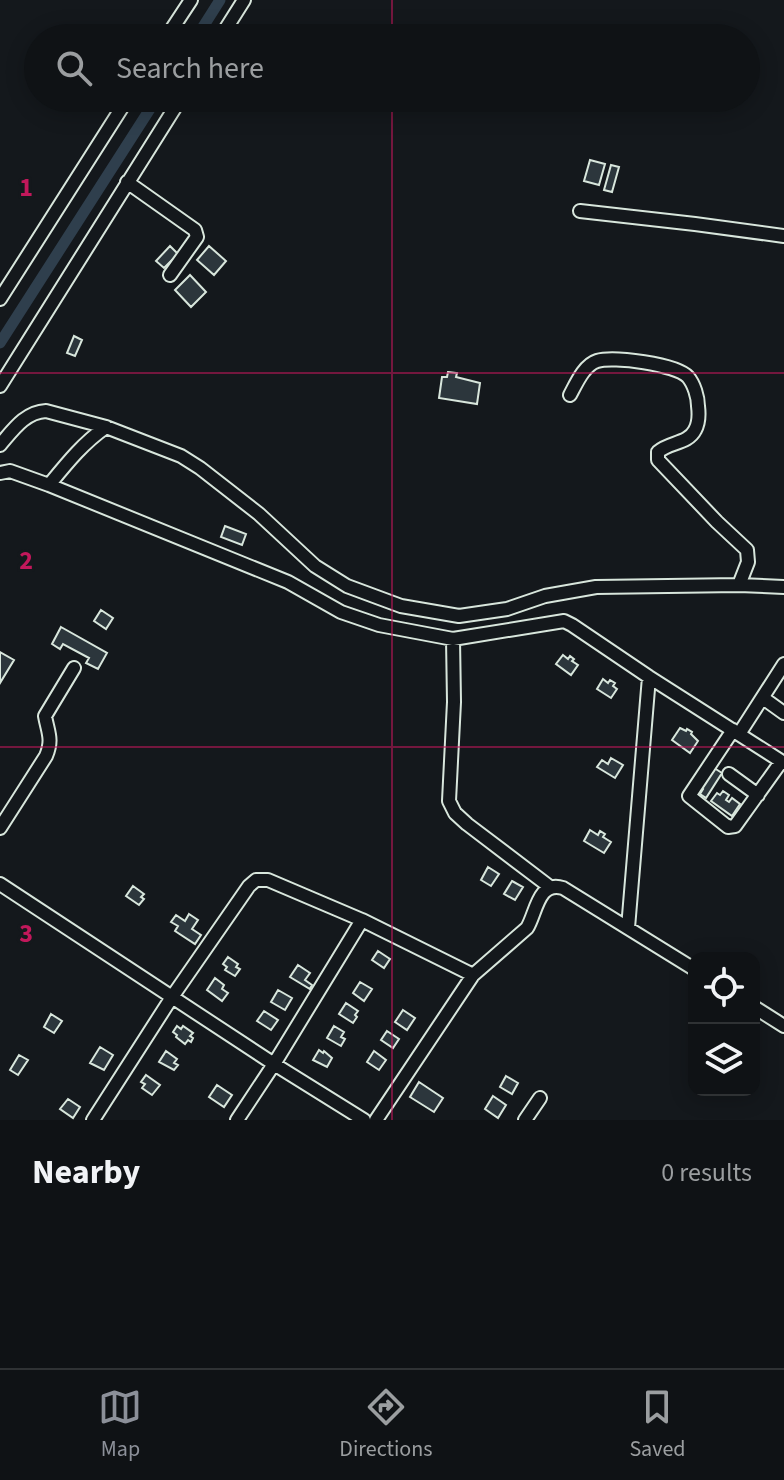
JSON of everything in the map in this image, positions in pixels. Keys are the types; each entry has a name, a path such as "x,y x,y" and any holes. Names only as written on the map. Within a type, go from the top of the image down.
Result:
{"street":[{"path":"175,24 191,0"},
{"path":"229,24 244,0"},
{"path":"0,299 119,112"},
{"path":"0,386 172,112"},
{"path":"127,182 197,233 170,275"},
{"path":"580,211 784,236"},
{"path":"570,395 588,367 596,361 639,361 686,375 698,401 698,422 688,439 664,446 658,452 658,460 747,550 748,562 739,585"},
{"path":"0,445 25,418 38,411 46,411 106,427 181,456 259,514 315,566 347,586 401,606 459,616 507,609 545,596 596,587 784,587"},
{"path":"49,485 75,453 106,427"},
{"path":"0,473 10,471 49,485 288,582 341,612 379,625 453,639 564,621 649,677 736,732 783,762 731,828 689,796 736,732 763,698 784,664"},
{"path":"453,639 454,702 449,801 455,813 467,824 550,887"},
{"path":"0,828 46,756 51,739 45,716 74,668"},
{"path":"628,928 649,677"},
{"path":"763,698 784,713"},
{"path":"729,774 758,795"},
{"path":"93,1120 172,997 256,880 268,880 362,920 473,975"},
{"path":"0,884 364,1120"},
{"path":"376,1120 473,975 527,928 532,921 535,904 550,887 563,888 688,965"},
{"path":"237,1120 362,920"},
{"path":"760,1011 784,1026"},
{"path":"525,1120 540,1098"}],"building":[{"path":"590,160 605,164 599,185 584,181"},
{"path":"611,165 619,167 612,192 604,190"},
{"path":"170,246 178,254 164,268 156,261"},
{"path":"209,246 226,261 214,275 197,260"},
{"path":"190,275 206,292 191,307 175,290"},
{"path":"74,336 82,340 75,356 67,353"},
{"path":"448,372 480,383 477,404 439,398 442,377 447,377"},
{"path":"225,526 246,534 242,545 221,537"},
{"path":"101,610 113,618 106,629 94,621"},
{"path":"61,627 107,653 98,669 86,663 89,658 63,644 60,649 52,644"},
{"path":"0,652 14,660 0,683"},
{"path":"563,655 568,659 570,656 578,665 571,675 556,664"},
{"path":"603,679 615,683 613,686 617,689 611,698 597,689"},
{"path":"680,728 692,732 698,741 690,753 672,740"},
{"path":"611,758 623,765 615,778 597,767 602,760 608,764"},
{"path":"711,766 722,773 706,798 700,794 703,789 698,786"},
{"path":"723,791 729,795 726,800 729,802 732,798 740,804 732,816 711,801"},
{"path":"590,830 598,835 600,831 611,842 604,853 584,841"},
{"path":"488,867 499,874 491,886 481,880"},
{"path":"512,881 523,887 515,900 504,894"},
{"path":"133,886 144,894 139,905 126,896"},
{"path":"189,914 198,920 192,929 201,935 195,944 175,931 178,926 171,922 176,915 185,921"},
{"path":"378,951 390,959 384,968 372,960"},
{"path":"228,957 240,969 235,976 225,970 227,967 223,964"},
{"path":"298,965 310,973 305,980 312,985 310,989 290,977"},
{"path":"215,978 228,993 222,1001 207,990"},
{"path":"360,982 372,989 364,1001 353,993"},
{"path":"278,990 292,998 285,1010 271,1002"},
{"path":"346,1003 358,1011 353,1023 339,1014"},
{"path":"403,1010 415,1018 407,1030 395,1022"},
{"path":"264,1011 278,1020 271,1030 257,1021"},
{"path":"51,1014 62,1021 54,1033 44,1027"},
{"path":"177,1026 181,1029 183,1026 193,1033 191,1042 188,1040 185,1044 176,1037 173,1032"},
{"path":"334,1026 344,1032 341,1037 345,1039 341,1046 327,1038"},
{"path":"387,1031 399,1039 393,1048 381,1040"},
{"path":"100,1047 113,1055 104,1070 90,1063"},
{"path":"319,1050 332,1058 327,1067 313,1060"},
{"path":"166,1051 177,1059 174,1063 178,1065 174,1070 159,1062"},
{"path":"374,1051 386,1060 379,1070 367,1062"},
{"path":"19,1055 28,1060 18,1075 10,1070"},
{"path":"146,1075 160,1085 152,1095 142,1088 145,1084 141,1082"},
{"path":"506,1076 518,1083 512,1094 500,1087"},
{"path":"419,1082 443,1098 434,1112 410,1097"},
{"path":"217,1085 232,1095 224,1107 209,1097"},
{"path":"493,1096 506,1105 498,1118 485,1109"},
{"path":"68,1099 80,1107 73,1118 60,1109"}],"waterway":[{"path":"205,24 220,0"},
{"path":"0,343 148,112"}]}
